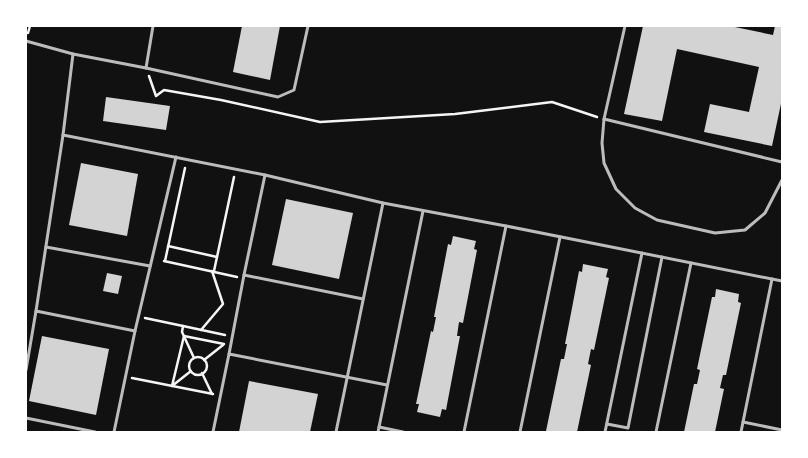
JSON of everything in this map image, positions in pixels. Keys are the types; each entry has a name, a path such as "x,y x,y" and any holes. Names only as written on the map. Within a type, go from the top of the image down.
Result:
{"lane":[{"path":"146,68 153,26"},
{"path":"26,41 74,54 278,97 294,90 308,26"},
{"path":"625,26 604,119 602,143 604,163 616,189 635,208 657,220 715,233 745,230 765,214 782,180"},
{"path":"26,370 46,247 74,54"},
{"path":"604,119 782,162"},
{"path":"63,135 265,175 422,211 506,226 782,281"},
{"path":"114,432 138,316 176,157"},
{"path":"213,432 265,175"},
{"path":"336,432 383,203"},
{"path":"378,432 422,211"},
{"path":"464,432 506,226"},
{"path":"520,432 560,237"},
{"path":"46,247 150,266"},
{"path":"605,432 642,253"},
{"path":"607,424 628,428 662,257"},
{"path":"656,432 691,263"},
{"path":"244,276 363,299"},
{"path":"740,432 772,279"},
{"path":"36,311 135,331"},
{"path":"229,354 387,385"},
{"path":"26,418 95,432"},
{"path":"743,422 782,430"},
{"path":"379,427 403,432"}],"path":[{"path":"146,68 156,96 164,90 220,100 320,122 455,114 552,102 604,119"},
{"path":"165,261 187,159"},
{"path":"201,330 223,304 213,271 236,169"},
{"path":"168,246 217,256"},
{"path":"152,258 244,276"},
{"path":"138,316 232,336"},
{"path":"183,326 182,332 194,358"},
{"path":"184,336 230,346"},
{"path":"172,386 184,336"},
{"path":"204,360 224,344"},
{"path":"200,357 204,360 206,369 202,373 194,374 189,365 191,361 194,358 200,357"},
{"path":"172,386 191,371"},
{"path":"202,373 212,394"},
{"path":"126,376 220,396"}],"building":[{"path":"242,26 280,26 270,80 233,72"},
{"path":"643,26 730,26 773,35 775,26 782,26 782,99 772,146 704,132 710,104 749,112 759,67 677,49 662,121 624,114"},
{"path":"106,97 170,106 166,130 103,121"},
{"path":"81,163 138,174 127,236 69,225"},
{"path":"286,199 353,213 339,279 272,265"},
{"path":"453,236 476,241 474,249 477,250 463,323 459,322 457,336 460,336 446,410 442,409 440,417 417,412 419,404 416,404 431,331 433,332 436,317 434,317 448,244 451,245"},
{"path":"583,264 608,269 606,277 609,278 594,350 591,349 588,364 591,365 577,432 548,432 546,431 561,359 564,359 567,344 565,344 579,271 582,272"},
{"path":"107,273 122,276 118,294 103,291"},
{"path":"716,289 739,294 738,302 741,303 726,375 723,375 720,388 724,389 715,432 684,432 694,384 697,384 700,370 697,369 712,297 715,297"},
{"path":"42,336 109,349 96,415 29,401"},
{"path":"249,381 318,394 310,432 239,432"}]}
